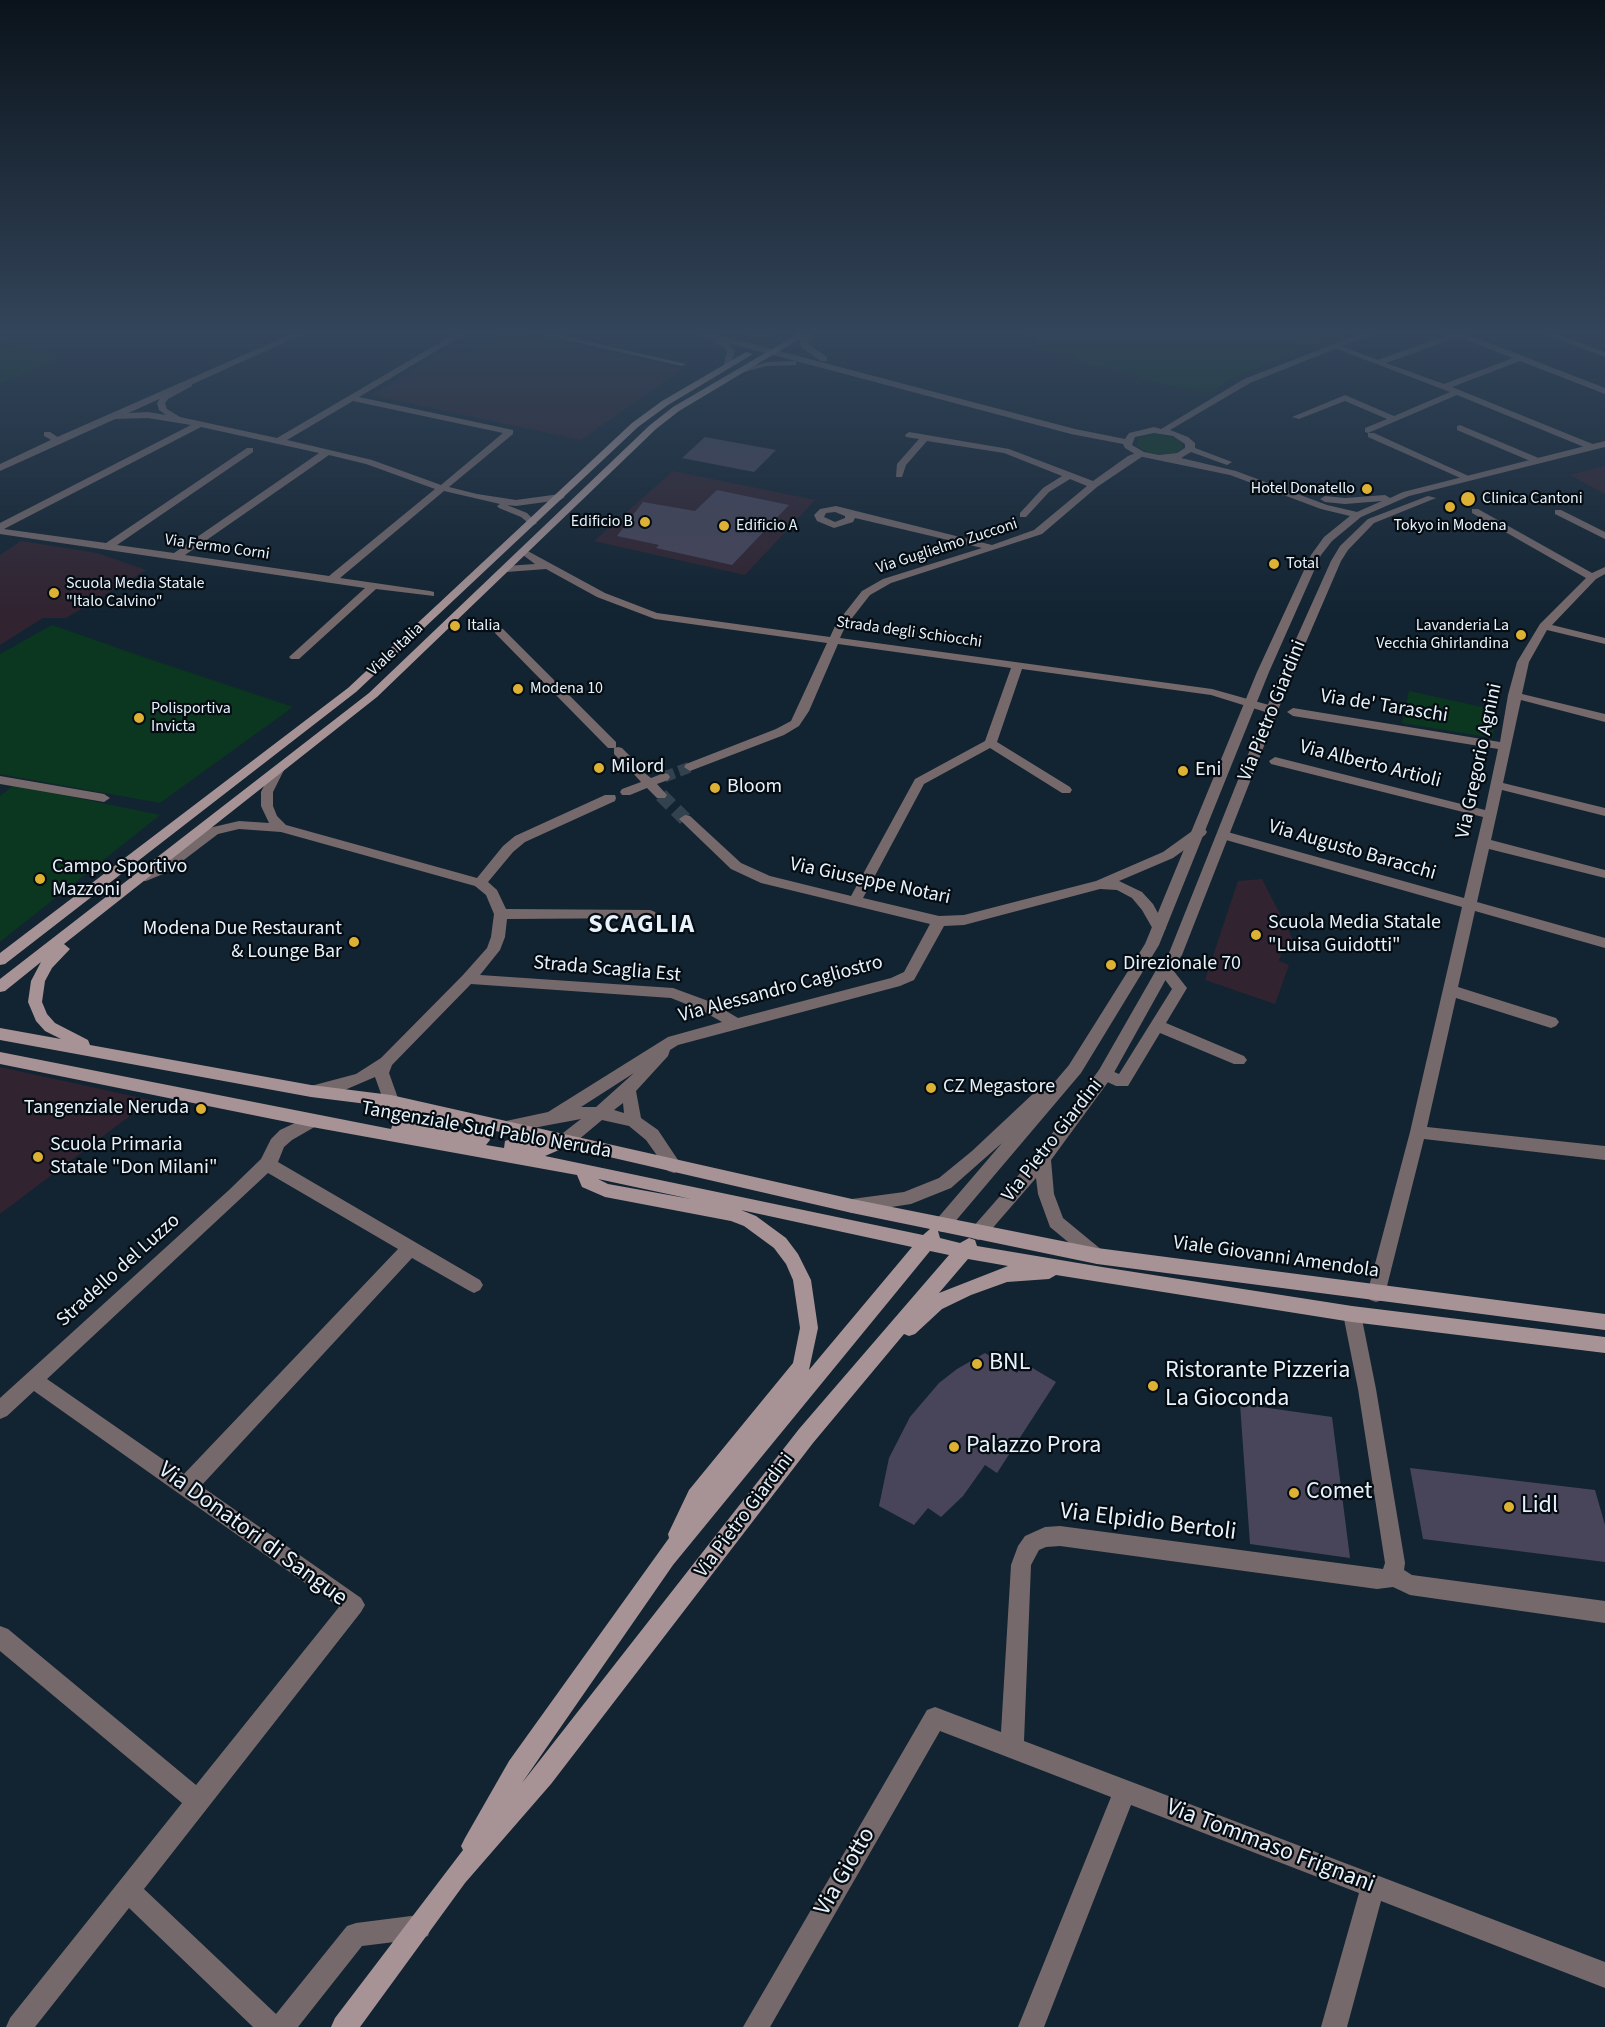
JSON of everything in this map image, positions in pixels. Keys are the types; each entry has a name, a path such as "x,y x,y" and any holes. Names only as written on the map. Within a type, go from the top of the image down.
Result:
{"main road":[{"name":"Viale Italia","path":"118,870 352,690 633,427"},
{"name":"Viale Italia","path":"0,987 373,695 654,427"},
{"path":"0,950 58,906 118,870"},
{"path":"0,960 118,870"},
{"path":"102,1053 50,1026 41,1017 35,1002 35,991 47,965 98,920 104,907"},
{"name":"Tangenziale Sud Pablo Neruda","path":"0,1034 311,1091 391,1101 942,1225"},
{"name":"Tangenziale Sud Pablo Neruda","path":"0,1058 312,1121 583,1169 964,1251"},
{"path":"369,1130 421,1129 542,1150 565,1141"},
{"path":"583,1169 588,1182 605,1190 732,1214 750,1221 780,1243 792,1259 802,1280 807,1302 809,1328 802,1365 696,1497 666,1558"},
{"name":"Viale Giovanni Amendola","path":"942,1225 1097,1256 1605,1322"},
{"name":"Via Pietro Giardini","path":"457,1875 517,1769 666,1558 942,1225"},
{"name":"Via Pietro Giardini","path":"344,2027 457,1875 543,1776 806,1436 978,1233"},
{"path":"964,1251 1352,1314 1605,1345"},
{"path":"806,1436 857,1391 896,1340 936,1303 965,1289 1007,1274 1077,1270"}],"street":[{"path":"0,460 77,427"},
{"path":"0,468 53,437 82,427"},
{"path":"0,527 194,427"},
{"path":"211,427 327,452 390,469 524,515 532,523"},
{"path":"279,441 303,427"},
{"path":"331,580 510,432 485,427"},
{"path":"1054,427 1074,432 1129,438 1145,431 1163,431 1185,439 1190,444 1190,448"},
{"path":"1089,427 1129,438"},
{"path":"1163,431 1170,427"},
{"path":"1184,427 1182,430 1185,439"},
{"path":"1380,427 1370,432 1468,478"},
{"path":"1541,427 1592,447"},
{"path":"1460,428 1538,461"},
{"path":"909,435 1006,451 1094,485"},
{"path":"899,475 902,464 925,438"},
{"path":"1129,438 1133,450 1141,454 1233,473 1325,503 1335,515 1336,523 1328,539"},
{"name":"Via Pietro Giardini","path":"1325,503 1366,501 1406,495 1605,444"},
{"path":"1169,458 1179,456 1190,448"},
{"path":"1190,448 1371,521"},
{"path":"105,548 250,450"},
{"path":"176,557 327,452"},
{"name":"Via Pietro Giardini","path":"978,1233 1043,1159 1105,1074 1164,969 1175,955 1272,710 1336,561 1344,548 1371,521 1418,501 1605,453"},
{"name":"Via Guglielmo Zucconi","path":"690,767 780,732 795,723 803,711 833,639 848,613 866,593 876,586 1038,532 1094,485 1131,458 1141,454"},
{"path":"1023,515 1046,490 1069,476"},
{"name":"Via Pietro Giardini","path":"942,1225 1075,1069 1152,945 1251,704 1316,555 1328,539 1358,516 1406,495"},
{"path":"476,498 516,503 560,497"},
{"path":"1475,511 1599,574"},
{"path":"1558,512 1605,536"},
{"path":"850,514 993,548"},
{"name":"Via Fermo Corni","path":"0,531 430,594"},
{"name":"Strada degli Schiocchi","path":"524,552 533,560 562,572 625,606 654,616 1212,692 1272,710"},
{"name":"Strada degli Schiocchi","path":"506,570 527,566 549,568"},
{"name":"Via Gregorio Agnini","path":"1376,1294 1418,1132 1523,662 1544,626 1599,574"},
{"path":"295,657 373,586"},
{"path":"1544,626 1605,641"},
{"path":"499,631 661,795"},
{"path":"855,901 919,782 990,744 1018,664"},
{"path":"1514,695 1605,718"},
{"name":"Via de' Taraschi","path":"1293,712 1505,746"},
{"path":"990,744 1066,790"},
{"name":"Via Alberto Artioli","path":"1275,761 1490,815"},
{"path":"278,771 267,792 267,806 271,817 281,828"},
{"path":"626,792 664,777"},
{"path":"0,780 104,798"},
{"path":"1497,785 1605,812"},
{"path":"480,883 508,849 520,839 610,798"},
{"name":"Via Giuseppe Notari","path":"685,819 722,854 766,880 939,921 964,920 1100,884 1168,855 1200,832"},
{"path":"141,878 163,869 214,831 239,825 281,828 480,883 492,893 501,915 498,937 493,950 468,979 386,1062 362,1078 340,1086 311,1091"},
{"name":"Via Augusto Baracchi","path":"1224,834 1605,943"},
{"path":"1484,843 1605,874"},
{"name":"Via Giuseppe Notari","path":"1100,884 1120,886 1137,895 1148,907 1159,928"},
{"path":"501,915 650,915"},
{"name":"Via Alessandro Cagliostro","path":"555,1116 673,1041 895,982 909,976 939,921"},
{"path":"1105,1074 1122,1082 1180,988 1164,969"},
{"name":"Strada Scaglia Est","path":"468,979 673,993 706,1006 736,1024"},
{"path":"1449,990 1551,1022"},
{"path":"1157,1025 1239,1060"},
{"name":"Via Alessandro Cagliostro","path":"565,1141 628,1090 673,1041"},
{"path":"386,1062 381,1073 391,1101"},
{"path":"852,1206 905,1198 945,1183 978,1156 1049,1088 1075,1069"},
{"path":"628,1090 634,1121"},
{"name":"Via Alessandro Cagliostro","path":"506,1127 555,1116 597,1113 634,1121 652,1135 674,1166"},
{"name":"Stradello del Luzzo","path":"0,1410 267,1164 277,1144 286,1135 312,1121"},
{"path":"1418,1132 1605,1153"},
{"path":"1043,1159 1046,1194 1056,1222 1097,1256"},
{"path":"267,1164 474,1285"},
{"path":"186,1487 410,1248"},
{"path":"1352,1314 1367,1389 1395,1563 1392,1575"},
{"name":"Via Donatori di Sangue","path":"20,2027 354,1605 33,1380"},
{"name":"Via Elpidio Bertoli","path":"1012,1747 1021,1565 1025,1552 1032,1543 1045,1537 1060,1536 1377,1579 1387,1579 1392,1575 1410,1585 1605,1612"},
{"path":"0,1637 198,1802"},
{"name":"Via Tommaso Frignani","path":"935,1718 1605,1976"},
{"name":"Via Giotto","path":"756,2027 935,1718"},
{"path":"1031,2027 1125,1791"},
{"path":"1334,2027 1373,1886"},
{"path":"128,1890 272,2027"},
{"path":"282,2027 356,1935 419,1927"}],"shaded area":[{"path":"518,427 600,427 581,440"},
{"path":"1605,466 1605,494 1570,475"},
{"path":"673,471 815,500 745,575 594,541"},
{"name":"Scuola Media Statale \"Italo Calvino\"","path":"21,541 97,553 146,570 66,618 43,618 0,645 0,555"},
{"name":"Scuola Media Statale \"Luisa Guidotti\"","path":"1262,879 1297,947 1295,948 1297,952 1282,952 1279,961 1289,965 1275,1004 1205,980 1238,881"},
{"name":"Scuola Primaria Statale \"Don Milani\"","path":"0,1067 151,1100 0,1214"}],"green space":[{"path":"1155,434 1176,438 1182,443 1183,448 1175,453 1158,454 1147,452 1137,446 1138,438"},
{"name":"Polisportiva Invicta","path":"52,625 293,707 160,803 0,774 0,654"},
{"path":"1409,691 1496,710 1493,738 1402,723"},
{"name":"Campo Sportivo Mazzoni","path":"14,785 160,815 0,942 0,796"}],"building":[{"path":"705,437 776,450 754,472 682,458"},
{"name":"Edificio A","path":"717,490 789,505 732,565 656,548 659,545 617,536 643,502 695,511"},
{"name":"Palazzo Prora","path":"985,1353 1017,1373 1024,1363 1056,1382 997,1473 985,1465 963,1496 941,1517 928,1508 914,1525 879,1506 889,1458 910,1417 939,1383 957,1369"},
{"name":"Comet","path":"1240,1404 1332,1417 1350,1558 1250,1544"},
{"name":"Lidl","path":"1410,1468 1595,1490 1605,1525 1605,1562 1423,1539"}],"tunnel":[{"path":"664,777 690,767"},
{"path":"661,795 685,819"}],"place":[{"name":"Hotel Donatello","path":"1367,489"},
{"name":"Clinica Cantoni","path":"1468,499"},
{"name":"Tokyo in Modena","path":"1450,507"},
{"name":"Edificio B","path":"645,522"},
{"name":"Edificio A","path":"724,526"},
{"name":"Total","path":"1274,564"},
{"name":"Scuola Media Statale \"Italo Calvino\"","path":"54,593"},
{"name":"Italia","path":"455,626"},
{"name":"Lavanderia La Vecchia Ghirlandina","path":"1521,635"},
{"name":"Modena 10","path":"518,689"},
{"name":"Polisportiva Invicta","path":"139,718"},
{"name":"Milord","path":"599,768"},
{"name":"Eni","path":"1183,771"},
{"name":"Bloom","path":"715,788"},
{"name":"Campo Sportivo Mazzoni","path":"40,879"},
{"name":"Scuola Media Statale \"Luisa Guidotti\"","path":"1256,935"},
{"name":"Modena Due Restaurant & Lounge Bar","path":"354,942"},
{"name":"Direzionale 70","path":"1111,965"},
{"name":"CZ Megastore","path":"931,1088"},
{"name":"Tangenziale Neruda","path":"201,1109"},
{"name":"Scuola Primaria Statale \"Don Milani\"","path":"38,1157"},
{"name":"BNL","path":"977,1364"},
{"name":"Ristorante Pizzeria La Gioconda","path":"1153,1386"},
{"name":"Palazzo Prora","path":"954,1447"},
{"name":"Comet","path":"1294,1493"},
{"name":"Lidl","path":"1509,1507"}],"district":[{"name":"SCAGLIA","path":"642,926"}]}
